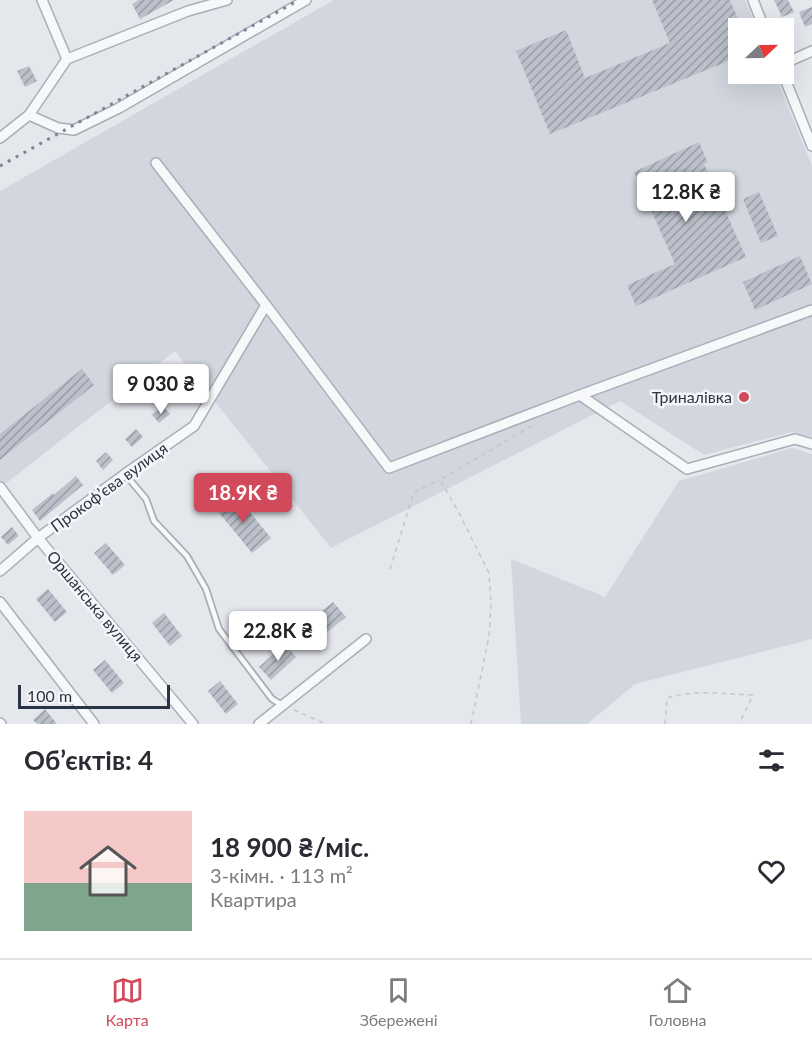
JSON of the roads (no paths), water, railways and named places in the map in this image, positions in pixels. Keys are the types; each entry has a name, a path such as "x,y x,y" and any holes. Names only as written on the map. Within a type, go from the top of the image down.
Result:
{"street":[{"path":"42,0 67,59"},
{"path":"0,138 29,115 67,59 188,12 227,0"},
{"path":"29,115 58,128 74,130 119,108 306,0"},
{"path":"753,0 760,18"},
{"path":"794,59 812,51"},
{"path":"787,84 809,132 812,146"},
{"path":"156,163 389,468 812,310"},
{"name":"Прокоф’єва вулиця","path":"0,571 38,538 194,426 266,305"},
{"path":"580,395 687,469 795,439 812,444"},
{"name":"Оршанська вулиця","path":"0,487 38,538 193,724"},
{"path":"0,602 94,724"},
{"path":"259,724 366,639"}],"lane":[{"path":"125,474 146,499 154,521 187,556 206,589 219,629 272,699 282,705"}],"railway":[{"path":"0,166 299,0"}],"place":[{"name":"Триналівка","path":"744,397"}]}
